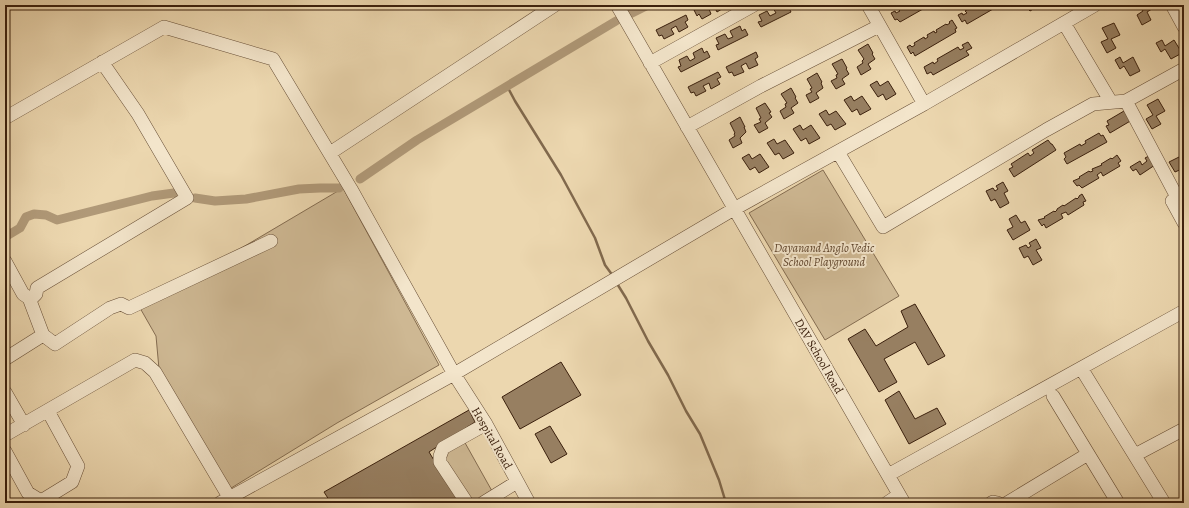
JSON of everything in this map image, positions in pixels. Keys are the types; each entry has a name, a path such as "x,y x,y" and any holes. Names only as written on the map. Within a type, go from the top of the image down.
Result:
{"street":[{"path":"330,153 554,5"},
{"name":"DAV School Road","path":"617,5 902,499"},
{"path":"650,63 754,5"},
{"path":"868,5 924,104"},
{"path":"5,435 135,360 145,363 155,372 225,500 454,374 734,209 924,104 1095,5"},
{"path":"1172,5 1184,27"},
{"path":"1064,23 1111,102"},
{"path":"687,127 761,86 879,26"},
{"name":"Hospital Road","path":"5,118 164,27 273,59 330,153 454,374 486,424 529,503"},
{"path":"29,298 36,294 37,288 188,198 138,114 102,62"},
{"path":"838,152 883,227 1053,126 1093,104 1126,101 1184,69"},
{"path":"1126,101 1181,197 1172,201 1184,223"},
{"path":"5,261 23,294 29,298 43,335 55,344 110,308 121,304 129,308 271,241"},
{"path":"888,475 1184,311"},
{"path":"5,359 43,335"},
{"path":"1081,368 1164,503"},
{"path":"5,392 24,425"},
{"path":"1053,396 1118,503"},
{"path":"5,451 28,493 41,501 72,482 78,466 48,411"},
{"path":"467,503 440,462 440,456 443,448 486,424"},
{"path":"1135,456 1184,429"},
{"path":"1007,503 1088,454"},
{"path":"483,503 517,482"},
{"path":"888,503 902,499"},
{"path":"991,503 998,503"}],"green space":[{"name":"Dayanand Anglo Vedic School Playground","path":"823,170 899,296 825,340 749,213"},
{"path":"343,188 439,365 337,423 228,490 159,369 156,336 140,308"},
{"path":"464,441 492,491 482,498 473,501 470,501 444,458 444,455"}],"building":[{"path":"703,5 724,5 725,7 717,12 714,6 709,9 711,14 702,19 699,14 697,16 694,10"},
{"path":"783,5 785,8 788,6 791,12 761,27 758,22 762,21 759,15 767,11 770,16 776,13 773,8"},
{"path":"905,5 930,5 900,22 897,19 895,20 891,13 900,11 898,9"},
{"path":"975,5 977,7 979,5 1000,5 967,24 965,20 962,22 958,15 967,13 965,11"},
{"path":"1022,5 1040,5 1030,11 1027,8 1025,9"},
{"path":"1140,5 1154,5 1155,7 1147,12 1151,20 1142,25 1137,15 1143,11"},
{"path":"686,15 688,20 685,22 688,27 679,32 676,26 671,29 674,34 664,39 662,35 659,36 656,30"},
{"path":"952,20 957,28 955,29 956,32 915,56 913,52 911,54 907,47 910,45 912,47 915,45 914,43 924,37 925,39 928,37 927,35 934,31 935,33 937,32 936,30 946,24 947,25"},
{"path":"1114,23 1120,35 1111,39 1116,48 1107,53 1101,42 1108,39 1102,28"},
{"path":"740,26 742,31 745,29 748,35 718,50 716,45 719,44 716,38 725,34 728,39 733,37 730,31"},
{"path":"1162,40 1165,46 1174,40 1182,53 1171,59 1165,49 1161,52 1156,43"},
{"path":"968,42 972,48 966,51 969,55 933,75 931,72 927,74 924,67 933,62 934,64 938,61 937,59 958,47 960,50 964,48 962,45"},
{"path":"868,44 875,59 868,64 871,69 861,75 857,67 863,63 862,61 864,59 858,50"},
{"path":"702,48 704,53 707,51 710,57 681,72 678,67 681,66 679,60 687,56 690,61 695,58 693,53"},
{"path":"756,52 758,57 755,59 758,65 749,69 746,63 741,66 744,72 734,76 732,72 729,73 726,67"},
{"path":"1120,57 1123,63 1133,57 1140,71 1130,76 1124,66 1120,69 1115,60"},
{"path":"842,59 849,74 842,79 845,84 836,89 831,81 837,78 836,75 838,74 832,64"},
{"path":"718,72 721,77 717,79 720,84 711,89 709,83 703,86 706,91 696,96 694,92 691,93 688,87"},
{"path":"817,73 822,82 823,88 816,93 819,98 810,103 806,95 812,92 810,89 812,88 807,79"},
{"path":"877,81 880,86 888,81 896,94 886,100 883,94 878,97 870,85"},
{"path":"791,88 798,103 791,108 794,113 784,119 780,111 786,107 785,104 787,103 781,94"},
{"path":"851,96 854,101 862,96 871,109 860,115 857,109 852,112 844,100"},
{"path":"1158,99 1165,111 1156,116 1161,124 1152,129 1146,119 1153,115 1147,105"},
{"path":"765,103 771,112 769,113 772,117 765,123 768,128 759,133 754,125 761,122 759,119 761,118 756,108"},
{"path":"826,110 829,115 836,111 846,124 835,130 831,124 827,126 819,114"},
{"path":"1124,111 1132,120 1110,133 1106,126 1109,125 1107,121"},
{"path":"740,117 746,132 740,138 742,143 733,148 729,140 735,136 735,133 730,123"},
{"path":"800,125 803,130 811,125 820,138 809,144 806,138 801,141 793,129"},
{"path":"1099,133 1101,136 1103,135 1107,142 1067,164 1064,159 1066,157 1064,153 1080,144 1081,146 1086,143 1085,141"},
{"path":"774,139 777,144 785,140 794,153 783,159 779,153 775,155 767,143"},
{"path":"1048,140 1056,150 1014,177 1009,169 1013,167 1011,164 1028,153 1030,156 1034,153 1032,150"},
{"path":"749,154 752,159 760,154 769,167 759,173 755,167 750,170 742,158"},
{"path":"1153,154 1155,165 1140,175 1136,169 1133,171 1130,167 1140,161 1142,165 1147,161 1145,158"},
{"path":"1117,155 1121,161 1118,163 1120,166 1103,176 1101,172 1097,175 1099,178 1082,188 1079,185 1077,186 1073,181 1089,171 1093,171 1092,169 1102,165 1101,164"},
{"path":"1179,157 1182,164 1184,163 1184,168 1175,172 1169,162"},
{"path":"1003,182 1008,191 1004,193 1009,203 1000,208 995,199 991,201 986,191 993,188 995,191 998,189 996,186"},
{"path":"1082,194 1086,201 1083,202 1084,205 1068,215 1066,212 1061,214 1063,218 1046,228 1044,224 1042,226 1038,220 1045,218 1044,217 1054,211 1055,212 1063,205 1064,206 1076,198 1077,199"},
{"path":"1016,215 1021,223 1025,221 1030,230 1013,240 1007,230 1013,227 1009,219"},
{"path":"1036,239 1041,248 1036,250 1042,260 1033,265 1028,256 1024,258 1019,248 1026,245 1028,248 1031,246 1029,243"},
{"path":"915,304 945,356 928,365 915,342 884,359 897,382 879,392 848,339 865,329 876,346 908,327 901,311"},
{"path":"561,362 581,395 520,429 502,397"},
{"path":"899,391 915,419 937,408 946,424 909,444 885,400"},
{"path":"469,410 475,422 429,452 460,503 331,503 324,492"},
{"path":"550,426 567,454 551,463 535,434"}],"waterway":[{"path":"628,15 648,5"},
{"path":"360,179 417,140 616,21"},
{"path":"507,86 561,175 595,238 605,265 613,276"},
{"path":"195,198 215,201 246,199 299,189 339,188"},
{"path":"5,237 20,228 26,217 34,214 46,215 57,220 152,196 174,193"},
{"path":"616,282 700,434 719,480 726,503"}]}
